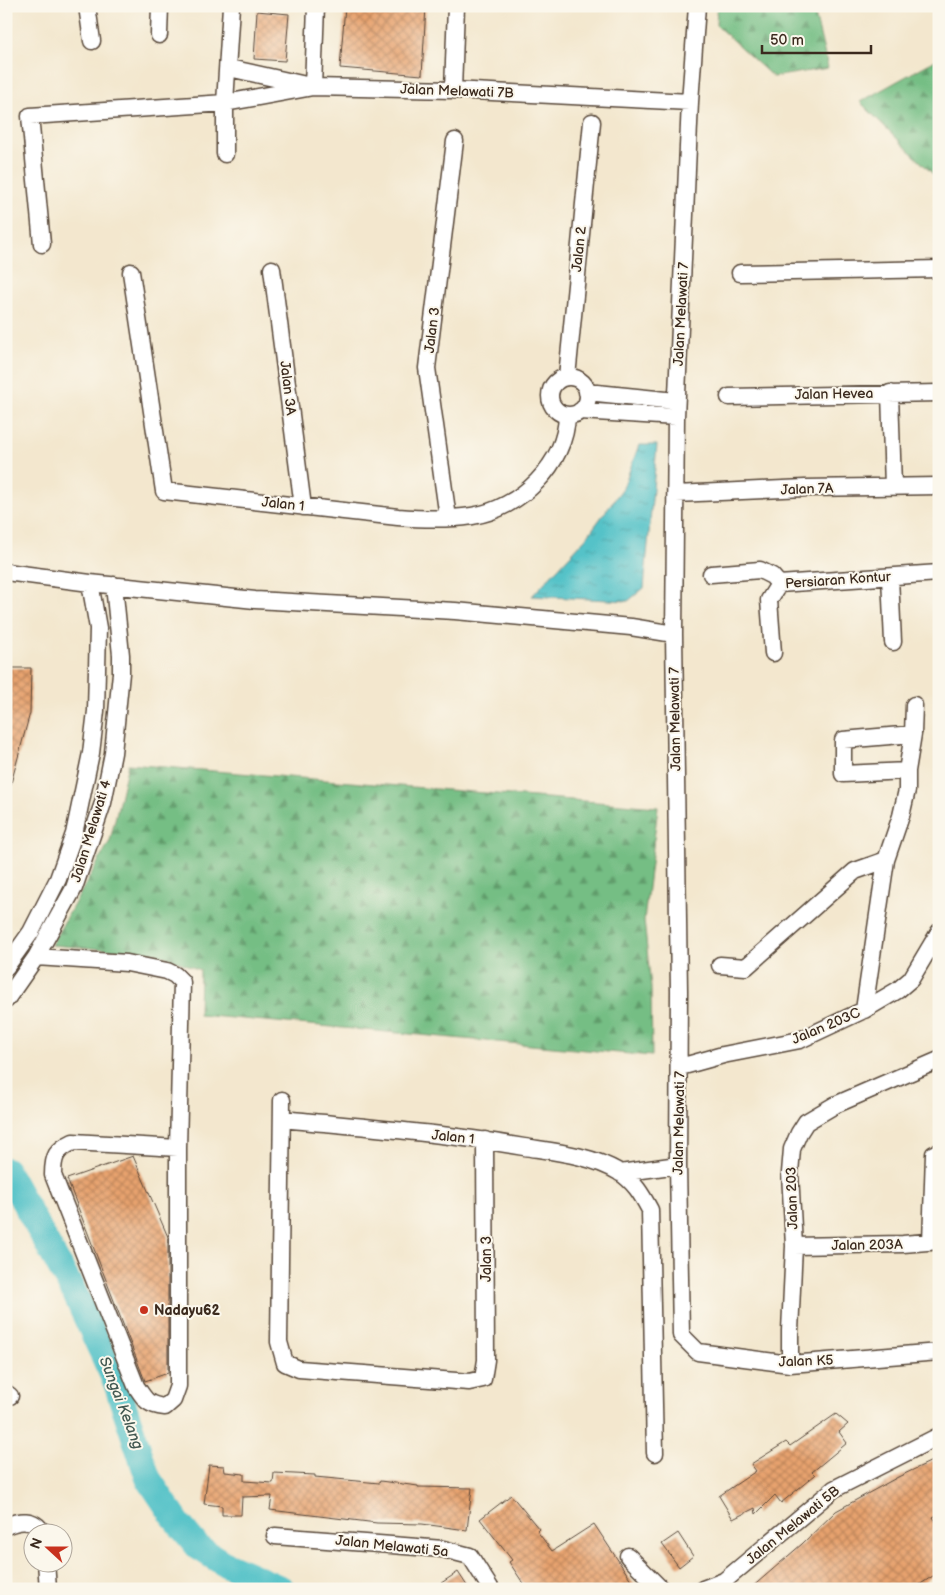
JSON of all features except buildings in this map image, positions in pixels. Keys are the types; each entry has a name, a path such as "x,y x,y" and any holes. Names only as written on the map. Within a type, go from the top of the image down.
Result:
{"street":[{"path":"87,6 92,41"},
{"path":"159,35 160,6"},
{"path":"225,154 225,104 231,6"},
{"path":"228,68 313,87 316,6"},
{"path":"453,90 456,6"},
{"name":"Jalan Melawati 7","path":"681,1335 678,1165 680,1067 674,634 676,409 696,6"},
{"name":"Jalan Melawati 7B","path":"42,244 30,116 225,104 313,87 453,90 690,102"},
{"name":"Jalan 2","path":"567,377 592,122"},
{"name":"Jalan 3","path":"448,518 427,368 455,141"},
{"path":"740,273 939,268"},
{"name":"Jalan 3A","path":"272,269 304,507"},
{"name":"Jalan 1","path":"132,272 164,491 398,517 448,518 473,516 499,509 532,487 556,458 574,413"},
{"path":"574,413 585,406 587,392 582,382 578,379 567,377 557,381 553,386 550,396 551,402 557,411 574,413 676,409"},
{"path":"587,392 676,409"},
{"path":"890,393 894,487"},
{"name":"Jalan Hevea","path":"729,397 939,393"},
{"name":"Jalan 7A","path":"676,494 805,488 939,486"},
{"path":"711,574 760,570 772,576 779,584"},
{"path":"6,572 90,583 255,600 455,611 632,627 674,634"},
{"name":"Persiaran Kontur","path":"774,653 769,600 779,584 939,574"},
{"path":"890,577 893,642"},
{"name":"Jalan Melawati 4","path":"6,967 30,932 58,880 74,834 91,753 96,711 98,628 90,583"},
{"name":"Jalan Melawati 4","path":"6,1000 36,957 74,888 104,795 113,753 121,673 114,585"},
{"path":"864,1010 886,860 902,816 908,790 907,771 913,734 914,705"},
{"path":"907,771 843,774 843,740 913,734"},
{"path":"720,966 746,967 855,871 886,860"},
{"name":"Jalan 203C","path":"680,1067 724,1055 800,1040 864,1010 898,990 911,979 939,932"},
{"path":"36,957 127,963 167,972 175,975 182,982 178,1148 178,1386 173,1400 165,1407 155,1406 145,1401 136,1386 53,1175 53,1159 61,1148 73,1142 178,1148"},
{"name":"Jalan 203","path":"790,1364 794,1246 790,1174 792,1149 798,1133 806,1122 835,1104 939,1060"},
{"path":"282,1100 282,1119"},
{"name":"Jalan 3","path":"282,1119 279,1342 285,1363 299,1369 469,1382 483,1378 486,1360 485,1140"},
{"name":"Jalan 1","path":"282,1119 485,1140 577,1156 620,1172"},
{"path":"935,1241 934,1154 939,1152"},
{"path":"620,1172 678,1165"},
{"path":"620,1172 640,1192 650,1210 655,1453"},
{"name":"Jalan 203A","path":"794,1246 903,1244 935,1241"},
{"name":"Jalan K5","path":"681,1335 698,1352 790,1364 939,1352"},
{"name":"Jalan Melawati 5B","path":"703,1589 724,1581 834,1489 939,1436"},
{"path":"6,1526 20,1520 26,1522"},
{"name":"Jalan Melawati 5a","path":"275,1536 443,1549 470,1556 490,1589"},
{"path":"628,1556 661,1589"},
{"path":"47,1572 48,1589"}],"green space":[{"path":"717,6 813,6 828,68 773,77 716,25"},
{"path":"939,58 939,180 860,102"},
{"path":"128,764 658,807 644,920 651,988 652,1056 199,1015 200,970 156,953 51,945 110,841"}],"water":[{"path":"639,445 657,445 644,588 628,601 532,596 586,538 623,488"}],"waterway":[{"name":"Sungai Kelang","path":"6,1170 76,1296 116,1383 148,1478 178,1523 198,1547 223,1563 282,1589"}],"place":[{"name":"Nadayu62","path":"144,1310"}]}
